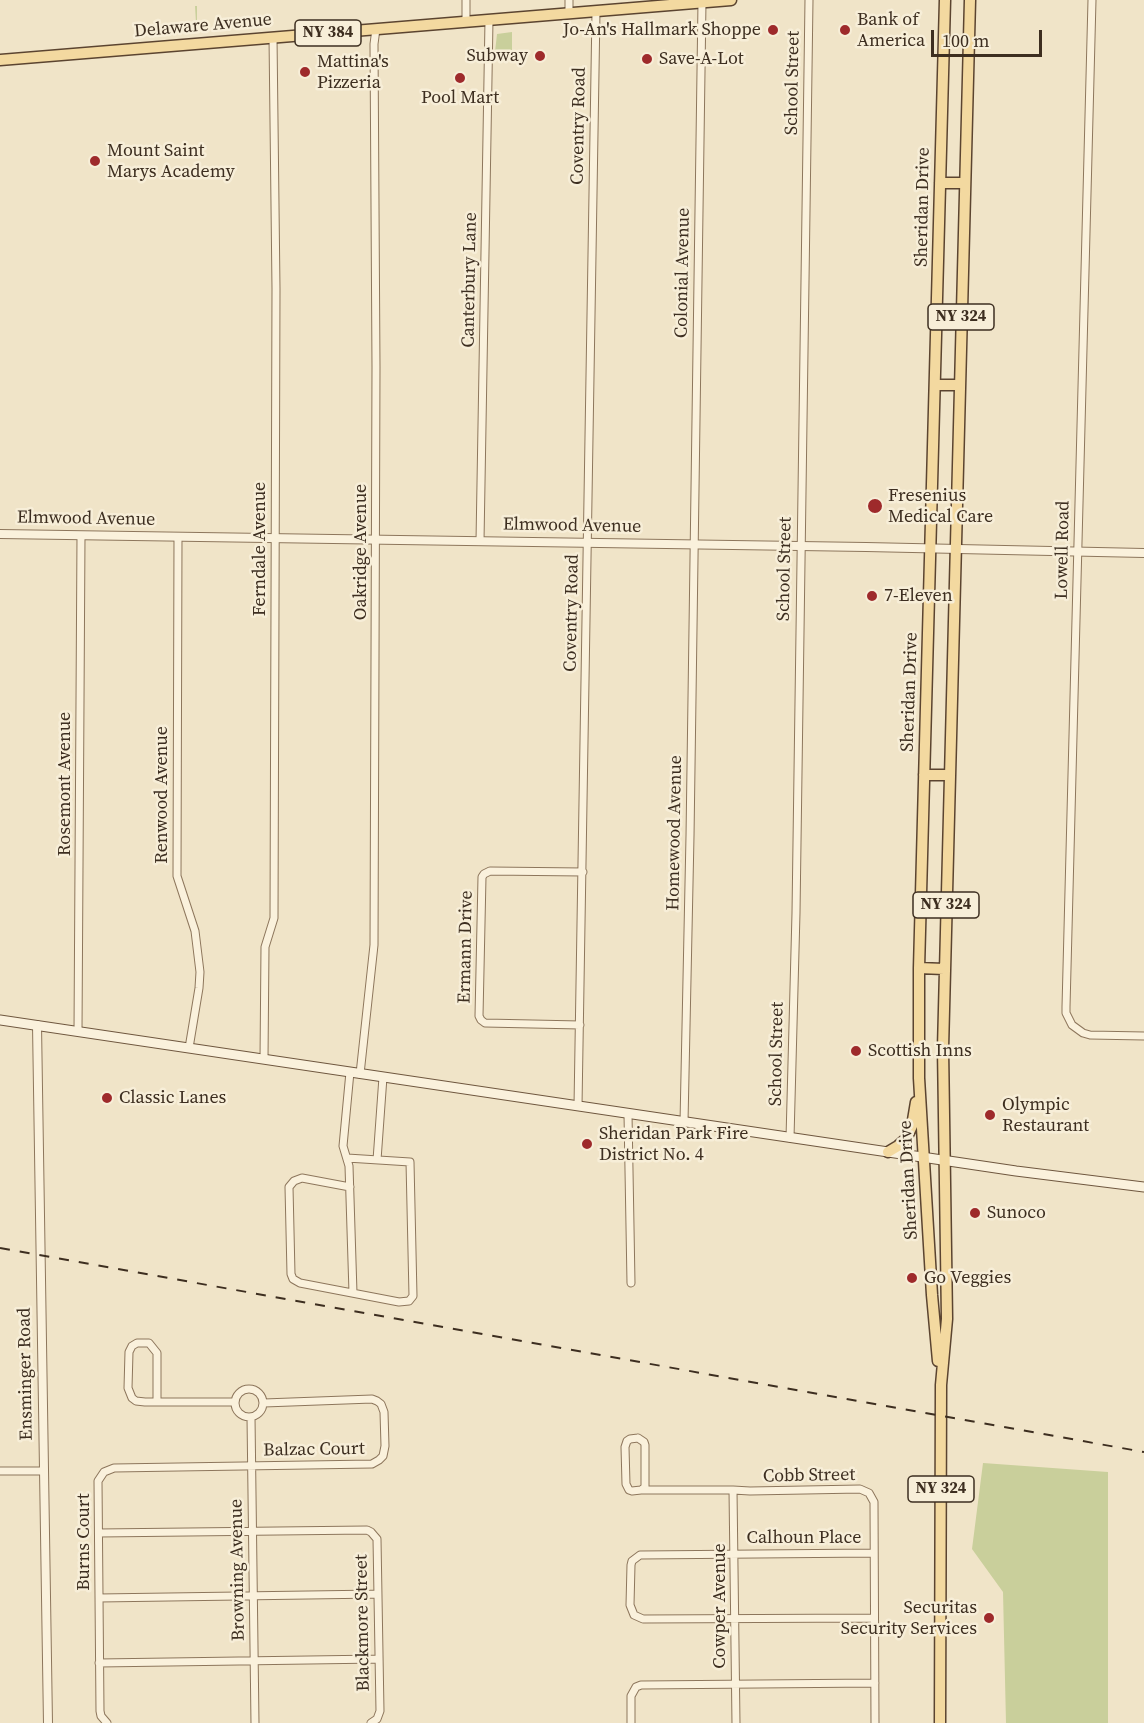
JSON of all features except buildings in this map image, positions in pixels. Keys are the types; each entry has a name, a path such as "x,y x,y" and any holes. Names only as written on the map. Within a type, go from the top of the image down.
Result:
{"main road":[{"name":"Delaware Avenue","path":"0,60 596,11 674,2 731,0"},
{"name":"Sheridan Drive","path":"941,1385 932,1295 919,1078 919,968 945,0"},
{"name":"Sheridan Drive","path":"940,1723 941,1385 947,1319 944,969 970,0"},
{"path":"940,183 965,183"},
{"path":"935,386 960,385"},
{"path":"924,775 949,776"},
{"path":"919,968 944,969"},
{"path":"0,1020 790,1138 1058,1177 1144,1187"},
{"path":"888,1152 906,1139 911,1131 919,1078"}],"street":[{"path":"466,0 466,22"},
{"path":"569,0 569,13"},
{"name":"School Street","path":"790,1138 809,0"},
{"name":"Lowell Road","path":"1092,0 1066,1013 1072,1025 1083,1033 1144,1036"},
{"name":"Colonial Avenue","path":"694,545 702,2"},
{"name":"Coventry Road","path":"578,1106 596,11"},
{"name":"Canterbury Lane","path":"480,542 489,20"},
{"name":"Oakridge Avenue","path":"354,1293 350,1187 347,1158 343,1146 374,945 376,540 374,61 376,29"},
{"name":"Ferndale Avenue","path":"264,1059 265,947 274,918 276,266 273,37"},
{"name":"Elmwood Avenue","path":"0,534 1144,553"},
{"name":"Rosemont Avenue","path":"78,1031 81,536"},
{"name":"Renwood Avenue","path":"178,537 177,876 195,930 200,972 189,1048"},
{"name":"Homewood Avenue","path":"684,1122 694,545"},
{"name":"Ermann Drive","path":"579,1025 485,1023 481,1020 479,1016 482,877 487,872 583,872"},
{"name":"Ensminger Road","path":"37,1025 48,1723"},
{"path":"377,1160 383,1077"},
{"path":"628,1114 631,1283"},
{"path":"347,1158 410,1162 412,1299 406,1302 300,1283 293,1279 289,1187 294,1180 302,1178 350,1187"},
{"path":"157,1402 157,1353 149,1343 137,1343 129,1352 128,1388 132,1398 136,1401 157,1402 234,1402"},
{"path":"249,1387 260,1392 264,1403 260,1412 251,1417 243,1416 236,1411 234,1402 238,1392 249,1387"},
{"name":"Balzac Court","path":"252,1466 372,1464 379,1460 384,1451 384,1412 377,1401 372,1399 264,1403"},
{"name":"Browning Avenue","path":"251,1417 255,1723"},
{"path":"641,1490 645,1487 645,1445 641,1439 633,1438 627,1441 625,1447 626,1484 629,1490 641,1490 733,1490"},
{"name":"Burns Court","path":"107,1723 100,1711 98,1481 100,1476 114,1468 252,1466"},
{"path":"0,1471 44,1471"},
{"name":"Cobb Street","path":"733,1490 860,1489 865,1490 872,1497 874,1502 875,1723"},
{"name":"Cowper Avenue","path":"733,1490 736,1723"},
{"name":"Blackmore Street","path":"99,1533 367,1530 371,1532 377,1539 380,1711 377,1719 371,1723"},
{"name":"Calhoun Place","path":"874,1553 640,1555 632,1561 631,1565 630,1605 634,1614 644,1619 874,1618"},
{"path":"99,1598 378,1594"},
{"path":"99,1663 379,1659"},
{"path":"631,1723 631,1696 636,1687 641,1685 875,1683"}],"green space":[{"path":"195,6 197,6 197,30 166,32 166,26 196,23"},
{"path":"512,32 512,52 495,52 497,34"},
{"path":"983,1463 1108,1472 1108,1723 1006,1723 1003,1592 972,1549"}],"railway":[{"path":"0,1248 1144,1452"}],"place":[{"name":"Jo-An's Hallmark Shoppe","path":"773,30"},
{"name":"Bank of America","path":"845,30"},
{"name":"Subway","path":"540,56"},
{"name":"Save-A-Lot","path":"647,59"},
{"name":"Mattina's Pizzeria","path":"305,72"},
{"name":"Pool Mart","path":"460,78"},
{"name":"Mount Saint Marys Academy","path":"95,161"},
{"name":"Fresenius Medical Care","path":"875,506"},
{"name":"7-Eleven","path":"872,596"},
{"name":"Scottish Inns","path":"856,1051"},
{"name":"Classic Lanes","path":"107,1098"},
{"name":"Olympic Restaurant","path":"990,1115"},
{"name":"Sheridan Park Fire District No. 4","path":"587,1144"},
{"name":"Sunoco","path":"975,1213"},
{"name":"Go Veggies","path":"912,1278"},
{"name":"Securitas Security Services","path":"989,1618"}]}
